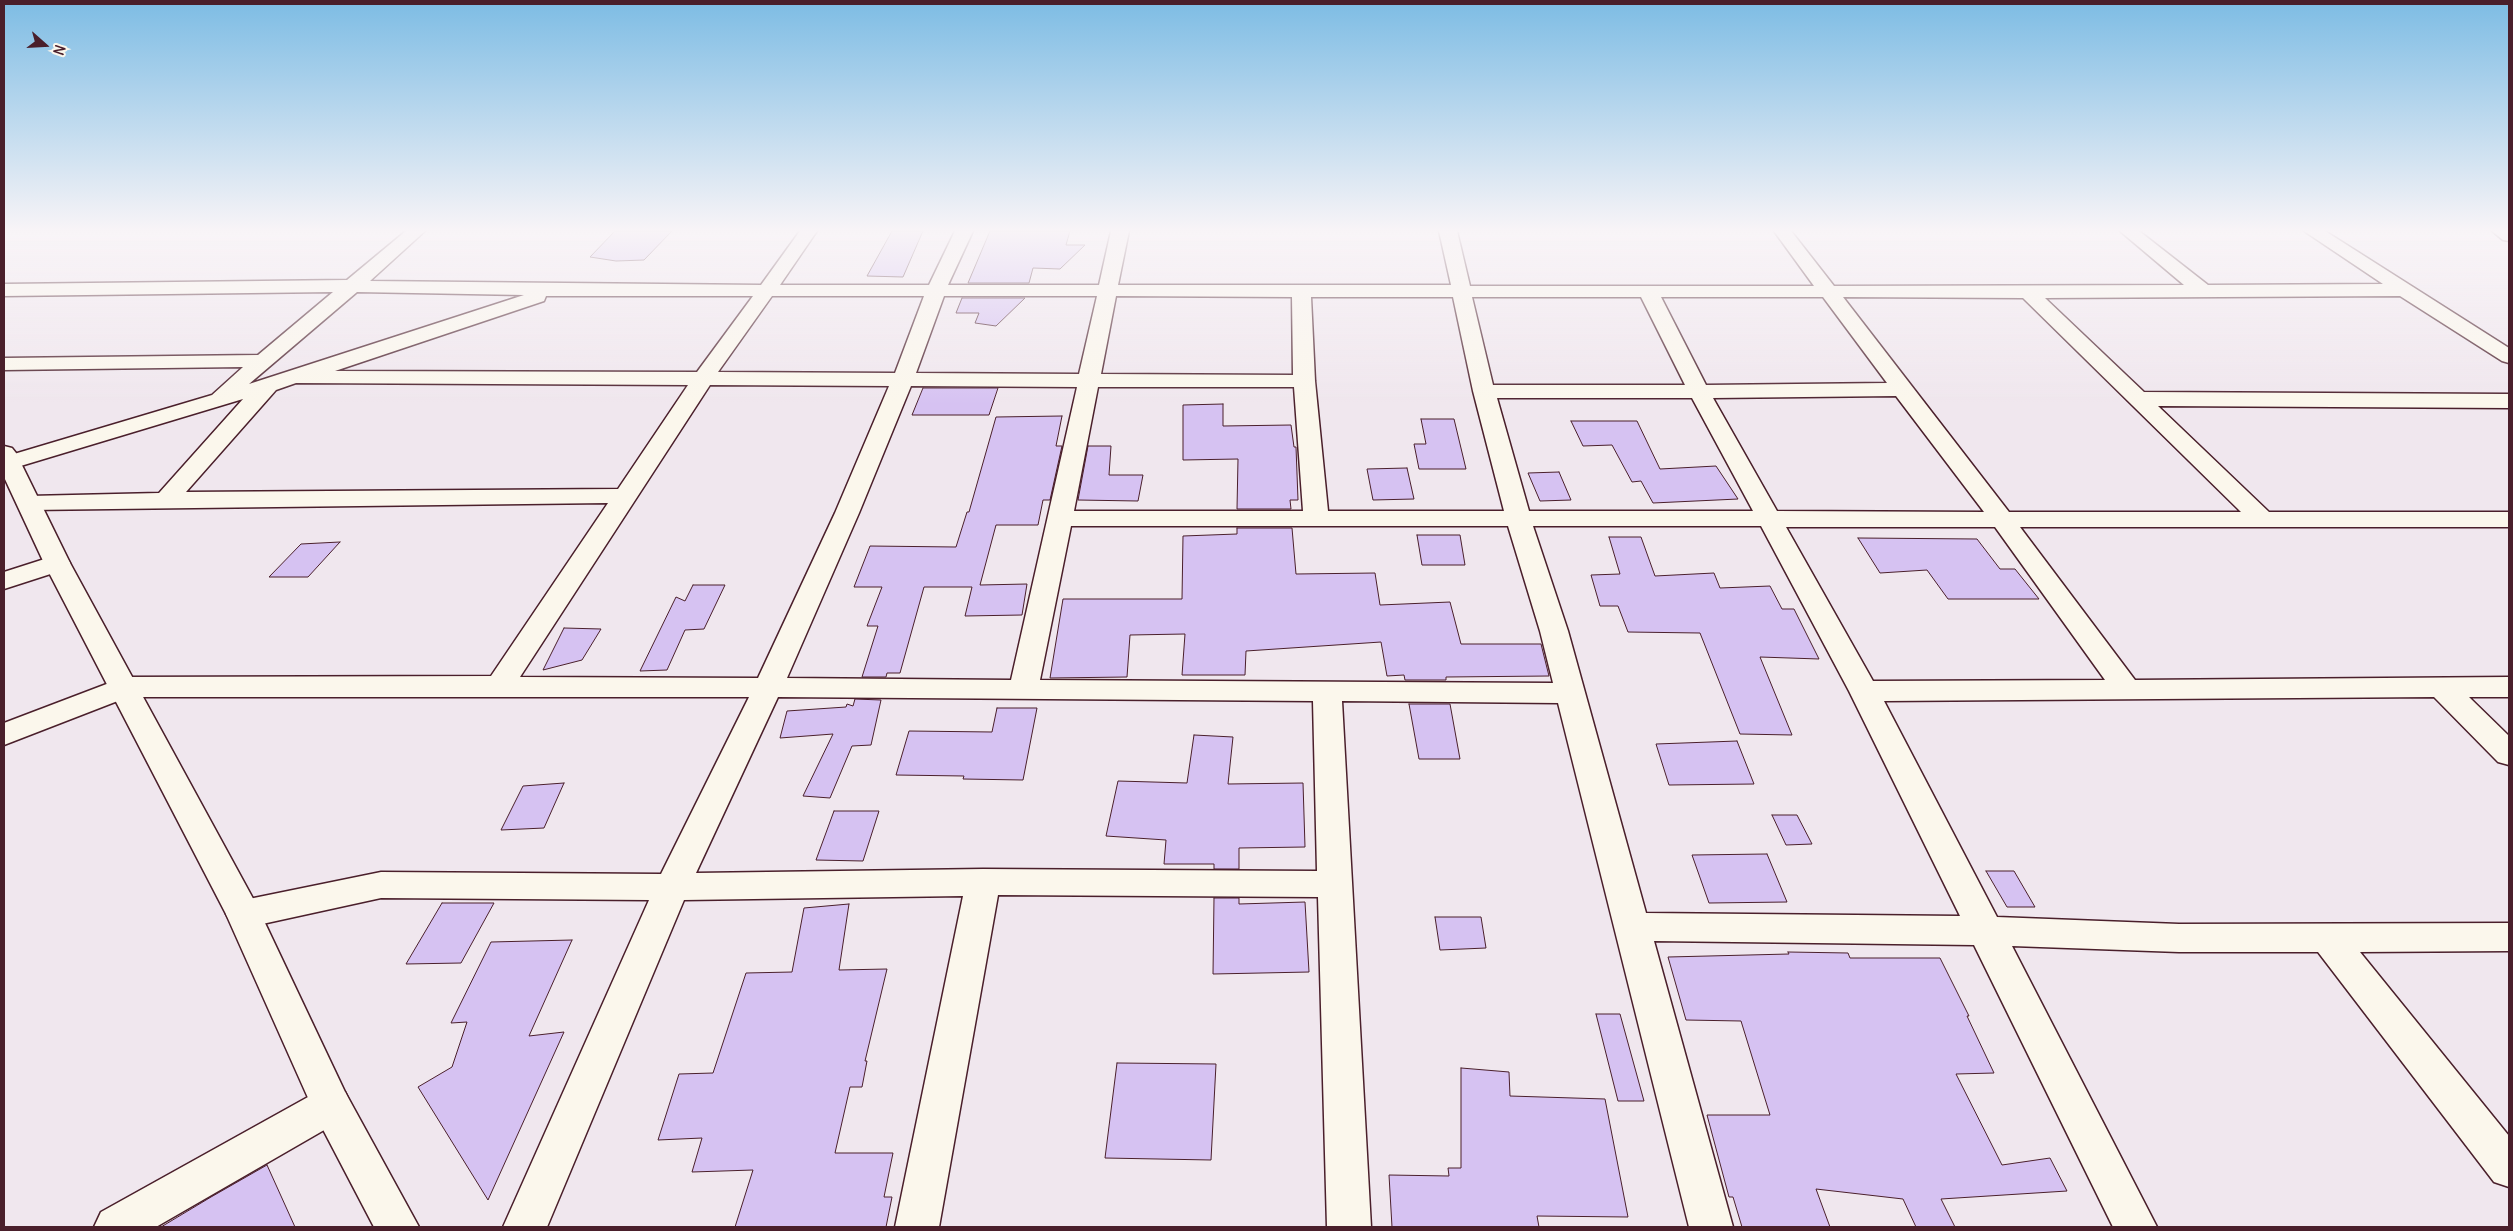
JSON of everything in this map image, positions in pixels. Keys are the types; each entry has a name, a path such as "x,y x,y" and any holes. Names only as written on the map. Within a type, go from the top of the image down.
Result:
{"street":[{"path":"4,290 139,288"},
{"path":"218,399 260,361 348,288"},
{"path":"478,288 936,291 2028,292 2405,290 2509,356"},
{"path":"1826,288 2002,518 2128,691"},
{"path":"2200,288 2203,291"},
{"path":"396,1227 331,1105 244,914 125,687 57,563 29,504 5,460 295,377 558,290"},
{"path":"499,686 703,379 766,290"},
{"path":"1024,689 1061,518 1106,290"},
{"path":"525,1227 672,887 768,688 847,514 903,379 936,291"},
{"path":"1301,291 1304,381 1316,518"},
{"path":"1462,291 1484,391 1518,518 1554,631 1711,1227"},
{"path":"1648,291 1699,392 1864,691 2136,1227"},
{"path":"2028,292 2263,520"},
{"path":"4,364 260,361"},
{"path":"295,377 1304,381"},
{"path":"166,500 268,385"},
{"path":"1484,391 1699,392 1904,389"},
{"path":"2138,400 2509,401"},
{"path":"29,504 166,500 626,496"},
{"path":"1061,518 1768,517 2505,523"},
{"path":"4,581 57,563"},
{"path":"4,735 125,687 499,686 1569,692"},
{"path":"2441,687 2509,754"},
{"path":"1864,691 2128,691 2509,687"},
{"path":"1326,691 1350,1227"},
{"path":"244,914 381,885 672,887 983,882 1335,884"},
{"path":"917,1227 983,882"},
{"path":"1632,927 1985,931 2179,938 2509,937"},
{"path":"2328,938 2509,1168"},
{"path":"116,1227 331,1105"}],"building":[{"path":"962,298 1025,298 996,326 975,323 979,313 956,313"},
{"path":"923,388 998,388 989,415 912,415"},
{"path":"1223,404 1223,426 1291,425 1294,447 1296,447 1298,500 1290,500 1291,509 1237,509 1238,459 1183,460 1183,405"},
{"path":"1062,416 1056,446 1062,446 1050,500 1043,500 1038,525 996,525 980,585 1027,584 1022,615 965,616 972,587 924,587 900,673 887,673 886,677 862,677 878,626 867,626 882,587 854,587 870,546 956,547 967,512 969,512 996,417"},
{"path":"1421,419 1454,419 1466,469 1419,469 1414,444 1426,444"},
{"path":"1571,421 1637,421 1660,469 1716,466 1738,499 1653,503 1641,481 1632,482 1612,445 1583,446"},
{"path":"1088,446 1111,446 1109,475 1143,475 1138,501 1078,500"},
{"path":"1407,468 1414,499 1373,500 1367,469"},
{"path":"1559,472 1571,500 1540,501 1528,473"},
{"path":"1237,528 1292,528 1296,574 1375,573 1380,605 1450,602 1461,644 1541,644 1549,676 1446,677 1446,680 1405,680 1404,675 1387,676 1381,642 1246,651 1245,675 1182,675 1185,634 1130,635 1127,677 1050,678 1063,599 1182,599 1183,536 1237,534"},
{"path":"1417,535 1460,535 1465,565 1422,565"},
{"path":"1609,537 1641,537 1655,576 1714,573 1720,588 1770,586 1782,609 1794,609 1819,659 1760,657 1792,735 1740,734 1700,633 1628,632 1618,606 1600,606 1591,575 1620,574"},
{"path":"1858,538 1977,539 2000,569 2015,569 2039,599 1948,599 1927,570 1880,573"},
{"path":"340,542 308,577 269,577 301,544"},
{"path":"693,585 725,585 704,629 685,630 667,670 640,671 676,597 685,601"},
{"path":"564,628 601,629 582,660 543,670"},
{"path":"855,699 881,700 871,745 852,746 830,798 803,796 833,734 780,738 787,711 846,707 847,704 853,706"},
{"path":"1409,704 1450,704 1460,759 1419,759"},
{"path":"997,708 1037,708 1023,780 963,779 964,776 896,775 909,731 992,732"},
{"path":"1194,735 1233,737 1228,784 1303,783 1305,847 1239,848 1239,869 1214,869 1214,864 1164,864 1166,840 1106,836 1118,781 1187,783"},
{"path":"1737,741 1754,784 1669,785 1656,744"},
{"path":"564,783 544,828 501,830 523,786"},
{"path":"834,811 879,811 863,861 816,860"},
{"path":"1772,815 1797,815 1812,844 1786,845"},
{"path":"1767,854 1787,902 1709,903 1692,855"},
{"path":"1986,871 2014,871 2035,907 2007,907"},
{"path":"1214,898 1239,898 1239,904 1305,902 1309,972 1213,974"},
{"path":"442,903 494,903 461,963 406,964"},
{"path":"849,904 839,970 887,969 865,1061 867,1061 862,1087 850,1087 835,1153 893,1153 884,1197 892,1197 886,1227 735,1227 753,1170 692,1172 702,1138 658,1140 679,1074 713,1073 746,973 792,972 804,908"},
{"path":"1435,917 1481,917 1486,948 1440,950"},
{"path":"572,940 529,1036 564,1032 488,1200 418,1087 452,1067 467,1022 451,1023 491,942"},
{"path":"1788,952 1848,953 1850,958 1940,958 1969,1016 1967,1016 1994,1073 1956,1074 2002,1165 2050,1158 2067,1191 1941,1199 1955,1227 1916,1227 1903,1199 1816,1189 1830,1227 1742,1227 1733,1197 1729,1197 1707,1115 1770,1115 1741,1021 1686,1020 1668,957 1789,954"},
{"path":"1596,1014 1620,1014 1644,1101 1618,1101"},
{"path":"1117,1063 1216,1064 1211,1160 1105,1158"},
{"path":"1461,1068 1509,1072 1510,1096 1605,1099 1628,1217 1537,1216 1539,1227 1392,1227 1389,1175 1449,1176 1448,1168 1461,1168"},
{"path":"267,1165 295,1227 161,1227 211,1197"}]}
